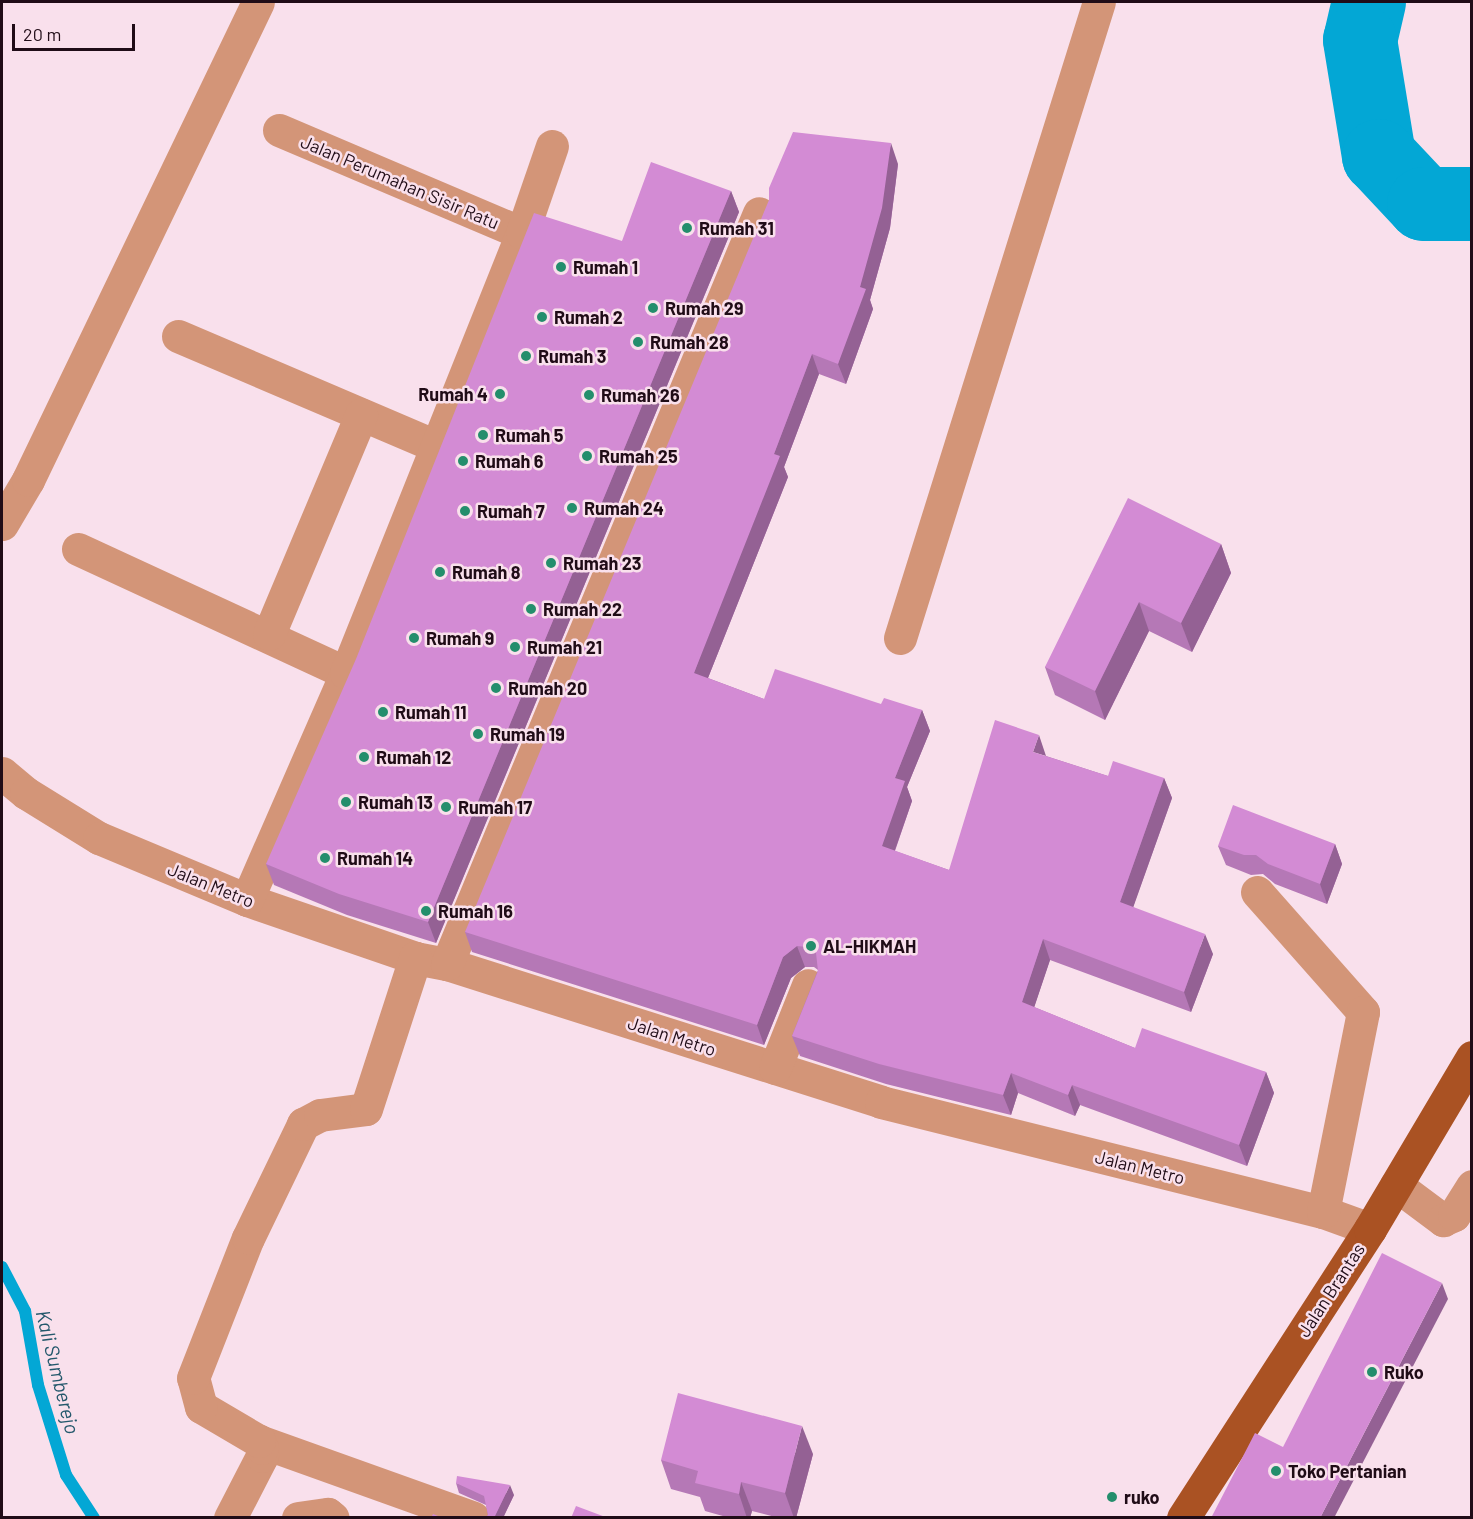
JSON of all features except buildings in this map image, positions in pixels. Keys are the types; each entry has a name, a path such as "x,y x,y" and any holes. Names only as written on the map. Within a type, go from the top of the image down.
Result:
{"main road":[{"name":"Jalan Brantas","path":"1183,1518 1370,1229 1472,1058"}],"street":[{"path":"2,524 28,480 258,2"},
{"path":"900,638 1099,2"},
{"name":"Jalan Perumahan Sisir Ratu","path":"279,130 522,233"},
{"name":"Jalan Perumahan Sisir Ratu","path":"247,900 346,673 522,233 552,146"},
{"path":"447,964 759,213"},
{"path":"178,336 436,446"},
{"path":"269,634 361,415"},
{"path":"78,549 269,634 346,673"},
{"name":"Jalan Metro","path":"2,773 26,793 99,838 247,900 415,958 447,964 881,1102 1323,1212 1370,1229"},
{"path":"1257,892 1363,1012 1323,1212"},
{"path":"415,958 366,1109 320,1115 303,1124 248,1238 193,1378 201,1407 259,1442 474,1518"},
{"path":"775,1068 808,985"},
{"path":"1396,1185 1443,1220 1450,1220 1472,1186"},
{"path":"230,1518 262,1456 259,1442"},
{"path":"298,1518 328,1514 333,1518"}],"waterway":[{"path":"1369,2 1360,40 1379,156 1424,204 1472,204"},
{"name":"Kali Sumberejo","path":"2,1267 25,1311 38,1385 66,1475 94,1518"}],"place":[{"name":"Rumah 31","path":"687,228"},
{"name":"Rumah 1","path":"561,267"},
{"name":"Rumah 29","path":"653,308"},
{"name":"Rumah 2","path":"542,317"},
{"name":"Rumah 28","path":"638,342"},
{"name":"Rumah 3","path":"526,356"},
{"name":"Rumah 4","path":"500,394"},
{"name":"Rumah 26","path":"589,395"},
{"name":"Rumah 5","path":"483,435"},
{"name":"Rumah 25","path":"587,456"},
{"name":"Rumah 6","path":"463,461"},
{"name":"Rumah 24","path":"572,508"},
{"name":"Rumah 7","path":"465,511"},
{"name":"Rumah 23","path":"551,563"},
{"name":"Rumah 8","path":"440,572"},
{"name":"Rumah 22","path":"531,609"},
{"name":"Rumah 9","path":"414,638"},
{"name":"Rumah 21","path":"515,647"},
{"name":"Rumah 20","path":"496,688"},
{"name":"Rumah 11","path":"383,712"},
{"name":"Rumah 19","path":"478,734"},
{"name":"Rumah 12","path":"364,757"},
{"name":"Rumah 13","path":"346,802"},
{"name":"Rumah 17","path":"446,807"},
{"name":"Rumah 14","path":"325,858"},
{"name":"Rumah 16","path":"426,911"},
{"name":"AL-HIKMAH","path":"811,946"},
{"name":"Ruko","path":"1372,1372"},
{"name":"Toko Pertanian","path":"1276,1471"},
{"name":"ruko","path":"1112,1497"}]}
